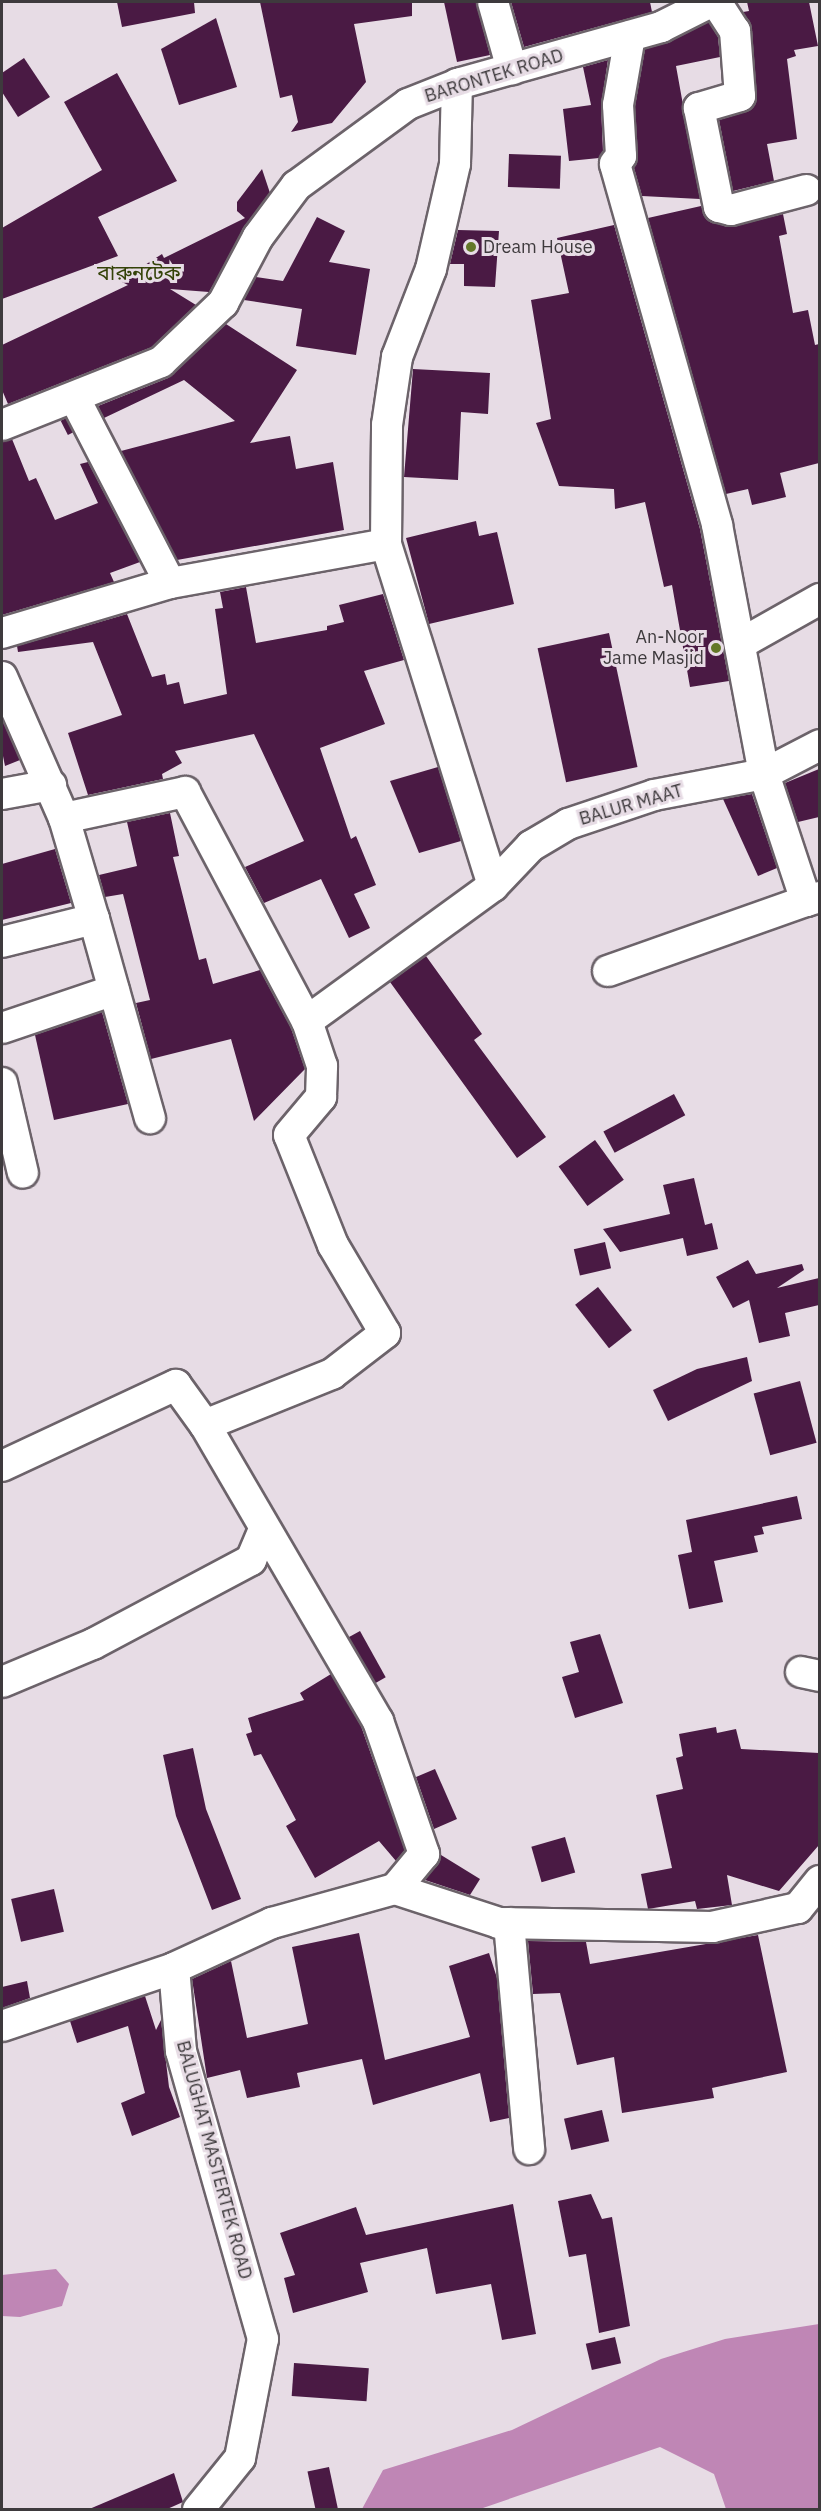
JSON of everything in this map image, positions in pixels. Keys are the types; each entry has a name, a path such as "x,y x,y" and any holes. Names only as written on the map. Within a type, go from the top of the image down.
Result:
{"street":[{"path":"493,2 512,69"},
{"name":"BARONTEK ROAD","path":"2,425 75,399 161,362 223,303 258,237 297,186 367,129 408,104 457,84 630,36 711,2"},
{"path":"717,2 735,31 740,96 699,108 719,207 731,210 807,190"},
{"path":"608,971 813,899 764,774 717,525 615,164 621,156 618,105 630,36"},
{"path":"457,84 455,164 430,269 397,357 387,425 386,544 493,886"},
{"path":"75,399 170,583"},
{"path":"2,633 170,583 386,544"},
{"path":"741,644 819,599"},
{"path":"2,676 64,818 150,1118"},
{"name":"BALUR MAAT","path":"307,1021 493,886 531,846 568,824 654,795 764,774 819,745"},
{"path":"2,794 51,785"},
{"path":"64,818 185,792 307,1021 322,1066 321,1097 289,1135 333,1245 385,1333 332,1374 205,1425"},
{"path":"2,942 94,919"},
{"path":"2,1028 114,990"},
{"path":"2,1083 23,1173"},
{"path":"2,1466 176,1385 205,1425 264,1530 378,1721 424,1854 395,1889"},
{"path":"2,1682 93,1644 251,1560 264,1530"},
{"path":"2,2026 174,1968 272,1923 395,1889 509,1923 712,1927 798,1908 819,1881"},
{"path":"509,1923 529,2149"},
{"name":"BALUGHAT MASTERTEK ROAD","path":"174,1968 182,2051 263,2339 240,2458 198,2510"}],"shaded area":[{"path":"56,2269 69,2284 62,2306 20,2317 2,2316 2,2275"},
{"path":"819,2324 819,2509 726,2509 714,2474 660,2447 480,2509 362,2509 383,2470 512,2430 661,2359 725,2339"}],"building":[{"path":"117,2 194,2 195,13 122,27"},
{"path":"260,2 412,2 412,16 354,24 366,82 332,123 291,132 298,122 292,95 280,98"},
{"path":"444,2 476,2 490,55 457,62"},
{"path":"511,2 650,2 652,12 524,47"},
{"path":"747,2 809,2 818,46 794,50 796,56 787,59 797,139 767,144 774,181 733,191 719,120 745,112 756,102 752,30 743,12 749,11"},
{"path":"216,18 237,87 179,105 161,49"},
{"path":"709,22 718,37 720,57 676,66 700,199 642,196 634,168 635,106 645,49"},
{"path":"24,58 50,97 18,117 2,92 2,73"},
{"path":"608,60 601,106 603,151 599,158 569,161 563,109 591,105 583,67"},
{"path":"117,73 177,181 98,217 118,256 2,299 2,228 102,170 64,102"},
{"path":"509,154 561,156 560,189 508,187"},
{"path":"262,169 270,193 209,292 170,289 196,305 152,347 8,404 2,390 2,345 128,285 120,281 162,254 164,258 245,218 237,211 237,202"},
{"path":"701,206 707,219 727,227 783,214 787,234 779,236 793,313 808,310 815,345 819,344 819,463 780,473 786,497 752,505 748,489 726,494 648,218"},
{"path":"317,217 345,231 329,262 370,269 356,355 296,346 302,309 244,300 256,277 283,281"},
{"path":"614,225 700,529 729,681 690,687 672,585 664,587 645,502 615,509 614,489 559,486 536,423 551,419 531,300 569,293 557,238"},
{"name":"Dream House","path":"458,230 499,231 495,287 464,286 464,264 450,264"},
{"path":"226,324 297,370 250,443 290,436 296,469 333,462 344,530 177,560 121,451 235,421 184,380 104,418 98,406 168,378"},
{"path":"413,369 490,373 488,414 461,412 458,480 404,477"},
{"path":"66,418 73,432 68,435 61,421"},
{"path":"12,439 29,481 36,478 55,520 98,503 80,464 88,462 140,562 110,573 114,582 2,615 2,442"},
{"path":"476,521 479,536 497,532 514,604 429,624 406,538"},
{"path":"246,587 256,643 327,630 327,626 344,622 339,605 383,594 404,660 364,671 385,724 320,748 351,839 356,836 376,885 354,894 370,928 349,938 321,879 264,903 245,867 304,841 254,734 175,751 182,763 162,774 163,779 88,795 68,733 122,715 93,642 18,652 17,646 127,614 152,677 165,674 167,685 179,682 184,704 227,694 215,609 223,608 220,592"},
{"path":"609,633 637,767 566,782 538,648"},
{"path":"2,719 20,760 5,766 2,751"},
{"path":"438,767 461,841 419,853 390,781"},
{"path":"819,769 819,817 798,822 785,783"},
{"path":"752,794 777,868 758,876 723,799"},
{"path":"170,813 179,856 173,857 199,960 206,958 213,984 260,970 291,1028 305,1069 254,1121 231,1039 151,1059 136,1003 150,1000 123,894 105,897 99,875 137,866 127,822"},
{"path":"55,849 71,903 2,920 2,864"},
{"path":"426,956 482,1034 474,1040 546,1137 517,1158 390,982"},
{"path":"102,1012 128,1104 54,1120 35,1035"},
{"path":"674,1094 685,1115 615,1153 603,1132"},
{"path":"595,1140 624,1180 587,1206 559,1166"},
{"path":"694,1178 705,1225 712,1223 718,1249 687,1256 683,1238 620,1252 603,1229 670,1214 663,1185"},
{"path":"605,1242 611,1268 580,1276 574,1249"},
{"path":"748,1260 756,1274 802,1264 804,1270 777,1288 819,1278 819,1305 785,1313 790,1336 759,1343 749,1300 733,1308 716,1277"},
{"path":"598,1287 632,1330 609,1348 575,1305"},
{"path":"747,1357 752,1381 668,1421 653,1390 697,1369"},
{"path":"800,1381 817,1443 770,1455 754,1393"},
{"path":"797,1496 802,1519 762,1527 764,1534 754,1536 758,1552 714,1561 723,1602 689,1609 678,1555 692,1552 686,1520"},
{"path":"360,1631 386,1677 374,1684 349,1637"},
{"path":"600,1634 623,1703 575,1718 562,1677 579,1672 570,1642"},
{"path":"331,1674 361,1726 405,1850 396,1861 379,1841 315,1878 286,1826 296,1820 261,1754 254,1756 246,1734 252,1732 248,1718 304,1700 300,1693"},
{"path":"716,1727 717,1733 736,1729 741,1749 819,1753 819,1845 779,1891 727,1875 732,1905 697,1909 695,1901 648,1909 641,1874 672,1868 656,1795 683,1789 676,1758 683,1756 679,1734"},
{"path":"193,1748 206,1809 241,1899 212,1910 176,1816 163,1755"},
{"path":"435,1769 457,1819 434,1829 416,1777"},
{"path":"565,1837 575,1873 542,1882 531,1847"},
{"path":"441,1855 480,1879 470,1895 425,1880"},
{"path":"54,1889 64,1932 21,1942 11,1899"},
{"path":"359,1933 385,2060 470,2037 449,1966 489,1953 497,1978 509,2118 490,2122 480,2073 373,2105 362,2059 297,2073 300,2087 247,2098 240,2070 207,2078 192,1979 231,1961 247,2038 308,2024 292,1947"},
{"path":"758,1935 787,2072 712,2088 714,2098 622,2113 614,2057 577,2065 560,1993 533,1994 528,1941 586,1942 590,1964"},
{"path":"27,1981 30,1998 2,2008 2,1987"},
{"path":"145,1996 156,2030 161,2020 169,2087 180,2117 132,2136 121,2103 145,2093 128,2026 77,2043 70,2021"},
{"path":"602,2110 609,2141 571,2150 564,2119"},
{"path":"591,2194 602,2219 612,2217 630,2326 599,2333 586,2254 569,2257 558,2201"},
{"path":"513,2204 536,2334 502,2340 491,2284 436,2294 427,2248 360,2263 368,2292 293,2313 284,2278 295,2275 280,2233 356,2207 366,2235"},
{"path":"615,2337 621,2363 592,2370 586,2344"},
{"path":"294,2363 369,2368 367,2401 292,2396"},
{"path":"329,2467 338,2510 316,2510 307,2472"},
{"path":"174,2473 183,2502 165,2510 87,2510"}],"place":[{"name":"Dream House","path":"471,247"},
{"name":"An-Noor Jame Masjid","path":"716,648"}],"district":[{"name":"বারুনটেক","path":"139,272"}]}
